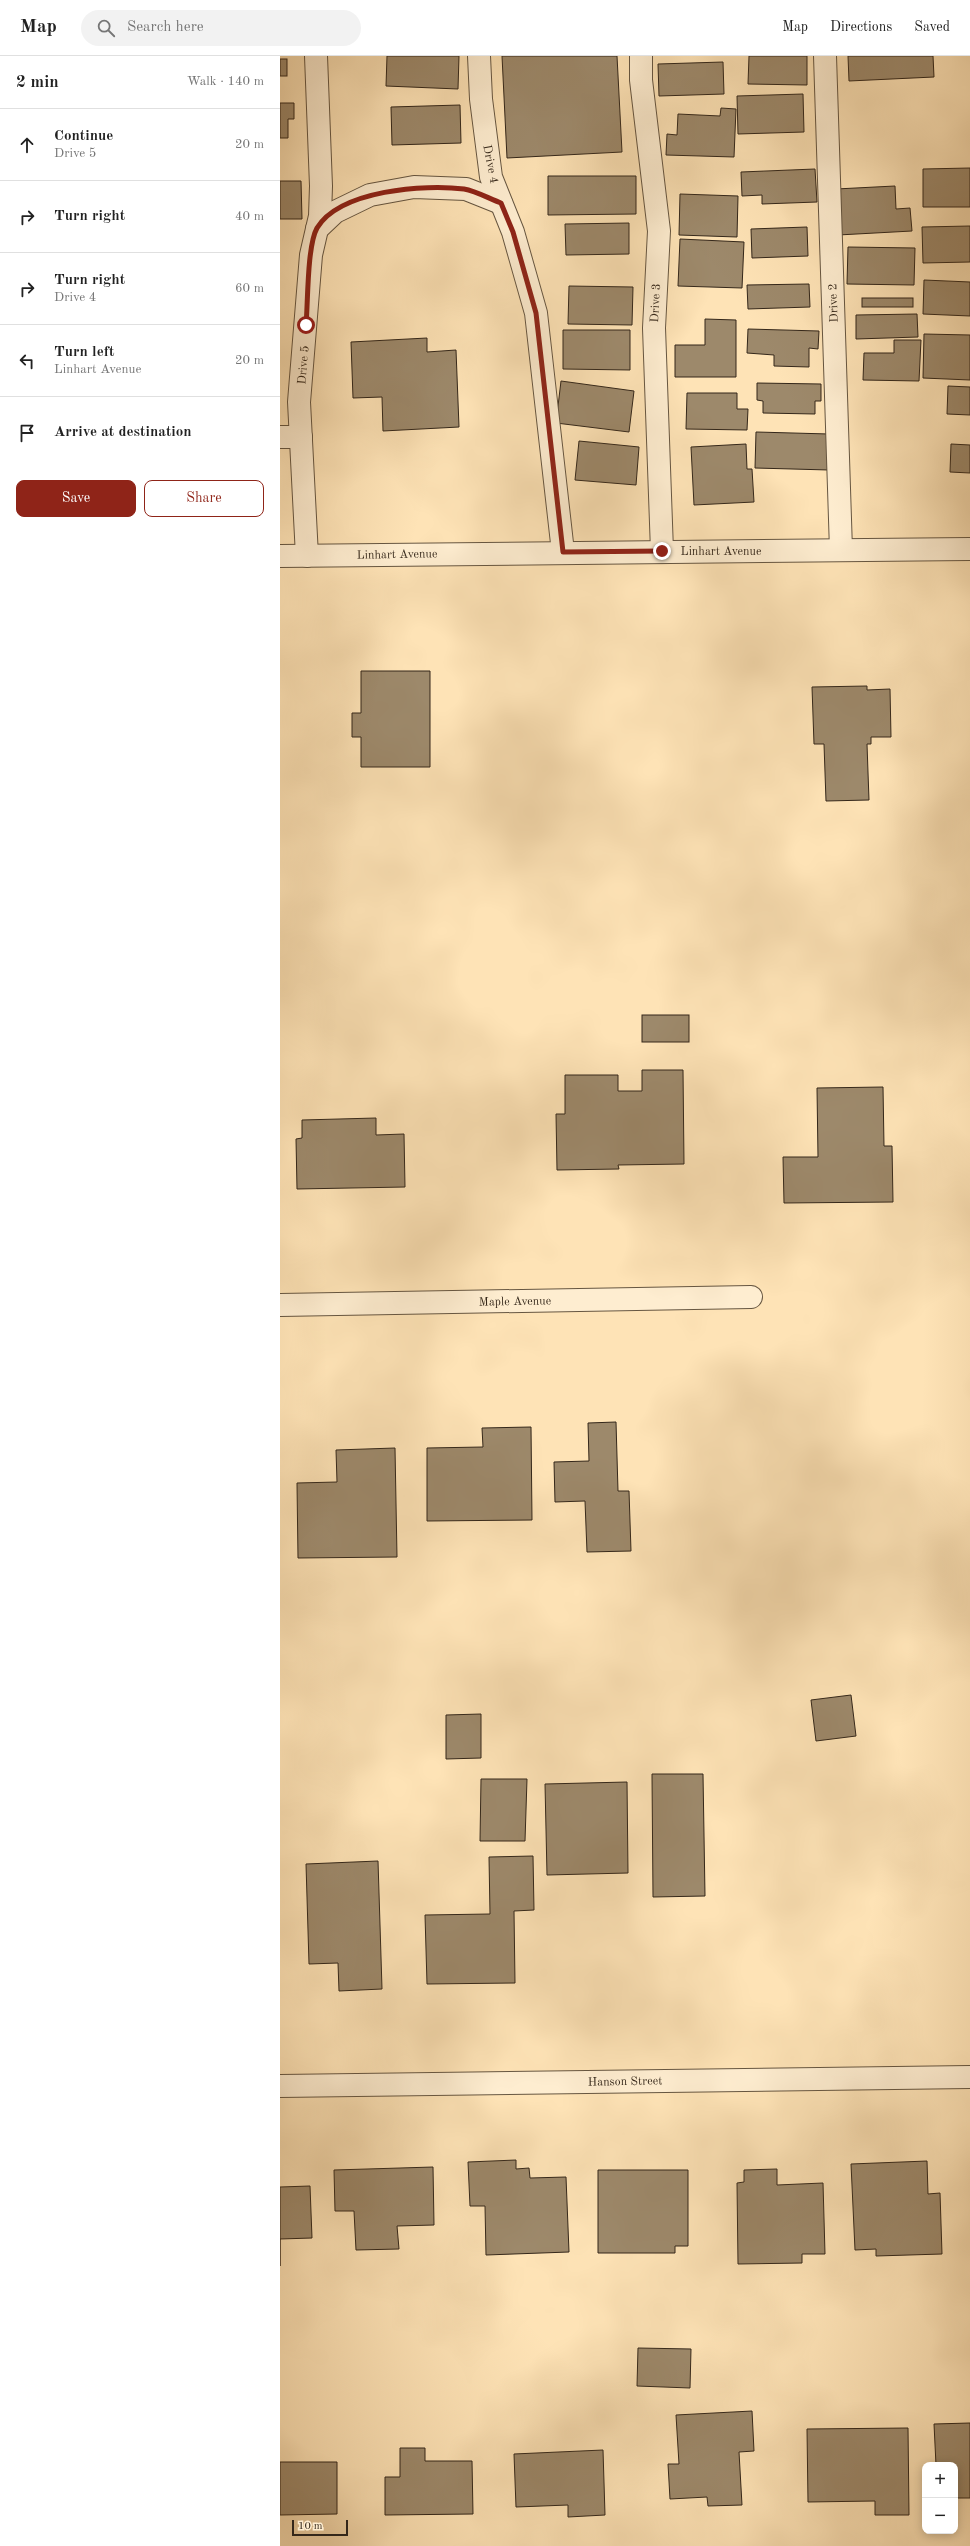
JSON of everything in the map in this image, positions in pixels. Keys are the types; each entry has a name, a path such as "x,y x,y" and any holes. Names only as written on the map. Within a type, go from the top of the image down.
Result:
{"street":[{"name":"Drive 5","path":"307,556 290,437 299,402 311,255 317,228 321,186 316,56"},
{"name":"Drive 4","path":"479,56 481,99 491,177 513,232 536,313 563,552"},
{"name":"Drive 3","path":"641,56 640,80 659,231 654,328 662,551"},
{"name":"Drive 2","path":"825,56 841,550"},
{"path":"317,228 335,212 370,195 414,188 466,189 501,203"},
{"name":"Linhart Avenue","path":"280,556 970,549"},
{"name":"Maple Avenue","path":"280,1305 751,1297"},
{"name":"Hanson Street","path":"280,2086 970,2077"}],"building":[{"path":"387,56 459,56 458,89 386,86"},
{"path":"502,56 617,56 622,152 507,158"},
{"path":"749,56 807,56 807,85 748,84"},
{"path":"848,56 933,56 934,77 849,81"},
{"path":"280,59 287,59 287,76 280,76"},
{"path":"723,62 724,94 659,96 658,64"},
{"path":"803,94 804,132 738,134 737,96"},
{"path":"280,103 294,103 294,119 288,119 288,138 280,138"},
{"path":"460,105 461,143 392,145 391,107"},
{"path":"721,108 736,109 734,157 666,155 667,134 677,135 678,114 720,116"},
{"path":"970,168 970,207 923,207 923,169"},
{"path":"815,169 817,202 762,204 762,195 742,196 741,172"},
{"path":"548,176 636,176 636,214 548,215"},
{"path":"280,181 301,181 302,219 280,219"},
{"path":"895,186 896,209 910,208 912,231 838,235 836,189"},
{"path":"680,194 738,196 737,237 679,235"},
{"path":"629,223 629,254 566,255 565,224"},
{"path":"970,226 970,262 923,263 922,227"},
{"path":"807,227 808,256 752,258 751,229"},
{"path":"680,239 744,242 742,288 678,286"},
{"path":"848,247 915,248 914,285 847,284"},
{"path":"924,280 970,282 970,316 923,314"},
{"path":"809,284 810,307 748,309 747,285"},
{"path":"569,286 633,287 632,325 568,324"},
{"path":"862,298 913,298 913,307 862,307"},
{"path":"917,314 918,337 856,339 856,315"},
{"path":"705,319 736,320 736,377 675,377 675,345 705,345"},
{"path":"748,329 819,331 818,349 809,348 809,367 774,366 774,355 747,353"},
{"path":"563,330 630,330 630,370 563,369"},
{"path":"924,334 970,335 970,380 923,378"},
{"path":"427,338 427,352 456,350 459,427 383,431 382,397 353,398 351,342"},
{"path":"894,340 921,340 919,381 863,380 864,353 894,353"},
{"path":"561,381 634,391 629,432 556,423"},
{"path":"757,383 821,384 821,401 815,401 815,414 763,413 763,401 757,400"},
{"path":"948,386 970,387 970,415 947,414"},
{"path":"687,393 737,393 737,409 748,409 747,430 686,429"},
{"path":"756,432 829,434 829,470 755,468"},
{"path":"579,441 639,447 636,485 575,480"},
{"path":"746,444 747,469 752,469 754,502 694,505 691,447"},
{"path":"951,444 970,445 970,473 950,472"},
{"path":"361,671 430,671 430,767 361,767 361,737 352,737 352,713 361,713"},
{"path":"867,686 867,690 890,689 891,737 871,737 871,744 867,744 869,800 826,801 824,744 814,744 812,687"},
{"path":"642,1015 689,1015 689,1042 642,1042"},
{"path":"642,1070 683,1070 684,1164 618,1165 619,1169 557,1170 556,1114 565,1114 565,1075 618,1075 618,1091 642,1091"},
{"path":"883,1087 884,1146 892,1146 893,1202 784,1203 783,1157 818,1157 817,1088"},
{"path":"376,1118 376,1135 404,1134 405,1187 297,1189 296,1139 302,1138 302,1120"},
{"path":"616,1422 618,1491 629,1491 631,1551 587,1552 585,1501 555,1502 554,1462 589,1461 588,1423"},
{"path":"531,1427 532,1520 427,1521 427,1448 483,1447 482,1428"},
{"path":"395,1448 397,1557 298,1558 297,1483 337,1482 336,1450"},
{"path":"851,1695 856,1736 816,1741 811,1700"},
{"path":"481,1714 481,1758 446,1759 446,1715"},
{"path":"652,1774 703,1774 705,1896 653,1897"},
{"path":"481,1779 527,1779 525,1841 480,1841"},
{"path":"627,1782 628,1873 547,1875 545,1784"},
{"path":"533,1856 534,1910 514,1911 515,1983 427,1984 425,1915 490,1914 489,1857"},
{"path":"378,1861 382,1989 339,1991 338,1963 309,1964 306,1864"},
{"path":"516,2160 516,2169 529,2168 530,2178 566,2177 569,2252 486,2255 485,2206 470,2206 468,2162"},
{"path":"927,2161 928,2194 940,2193 942,2254 876,2256 876,2249 855,2250 851,2164"},
{"path":"433,2167 434,2225 397,2226 399,2249 356,2250 354,2211 335,2211 334,2170"},
{"path":"777,2169 777,2185 823,2183 825,2254 802,2254 802,2263 738,2264 737,2183 744,2182 744,2170"},
{"path":"598,2170 688,2170 688,2246 675,2246 675,2253 598,2253"},
{"path":"310,2186 312,2238 280,2239 280,2187"},
{"path":"638,2348 691,2349 690,2388 637,2386"},
{"path":"752,2411 754,2451 739,2452 742,2505 708,2506 707,2497 670,2499 668,2464 679,2464 676,2415"},
{"path":"970,2423 970,2498 958,2498 958,2462 936,2462 934,2424"},
{"path":"908,2428 909,2515 875,2515 875,2501 808,2502 807,2429"},
{"path":"400,2448 425,2448 425,2461 472,2461 473,2514 385,2515 385,2477 400,2477"},
{"path":"603,2450 605,2515 568,2517 568,2505 516,2507 514,2454"},
{"path":"280,2462 337,2462 337,2514 280,2515"}],"route":[{"path":"306,325 311,255 317,228 335,212 370,195 414,188 466,189 501,203 513,232 536,313 563,552 662,551"}]}
